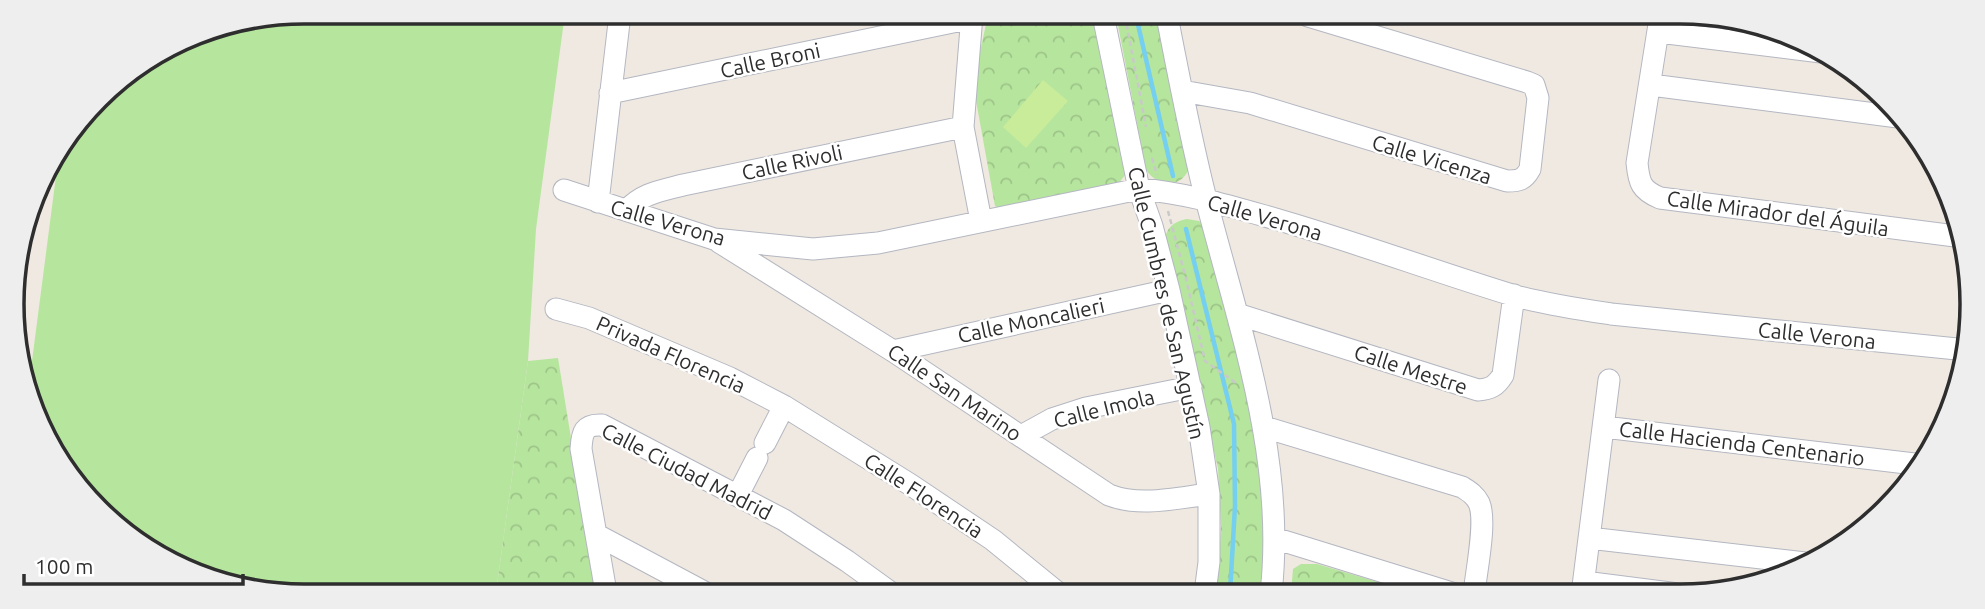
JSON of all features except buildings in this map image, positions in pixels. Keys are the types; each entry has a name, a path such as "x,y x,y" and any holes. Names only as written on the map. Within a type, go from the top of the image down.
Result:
{"street":[{"path":"598,202 619,24"},
{"name":"Calle Broni","path":"610,93 934,24"},
{"path":"971,24 963,127 981,221"},
{"name":"Calle Cumbres de San Agustín","path":"1105,24 1139,189 1169,290 1191,387 1209,494 1209,562 1206,584"},
{"path":"1169,24 1206,199 1264,427 1274,511 1272,584"},
{"name":"Calle Vicenza","path":"1182,91 1250,103 1507,181 1518,181 1525,177 1530,169 1538,98 1534,85 1335,24"},
{"path":"1659,25 1790,47"},
{"name":"Calle Mirador del Águila","path":"1659,25 1637,163 1639,180 1647,192 1660,198 1952,236"},
{"path":"1651,85 1887,116"},
{"name":"Calle Rivoli","path":"626,210 649,194 683,185 963,127"},
{"name":"Calle Verona","path":"564,190 714,239 813,248 878,243 1139,189 1163,191 1206,199 1353,242 1514,295 1611,314 1957,349"},
{"name":"Calle San Marino","path":"714,239 893,351 1109,495 1124,501 1141,501 1209,494"},
{"name":"Calle Moncalieri","path":"893,351 1169,290"},
{"name":"Calle Mestre","path":"1237,314 1478,390 1489,390 1503,375 1514,295"},
{"name":"Privada Florencia","path":"556,309 589,318 730,378 784,406"},
{"path":"1583,584 1609,380"},
{"name":"Calle Imola","path":"1021,436 1052,419 1086,408 1191,387"},
{"path":"738,495 784,406"},
{"name":"Calle Florencia","path":"784,406 993,540 1047,584"},
{"name":"Calle Ciudad Madrid","path":"605,584 581,449 582,436 592,425 602,425 784,520 879,584"},
{"name":"Calle Hacienda Centenario","path":"1604,426 1911,463"},
{"path":"1264,427 1462,487 1474,495 1480,506 1482,520 1475,584"},
{"path":"597,535 689,584"},
{"path":"1275,538 1423,584"},
{"path":"1589,538 1792,561"}],"path":[{"path":"1126,24 1146,130"},
{"path":"1151,155 1163,191 1205,361 1236,382 1239,389"}],"green space":[{"path":"564,24 536,229 528,361 497,584 286,584 232,575 181,556 134,527 82,475 53,428 39,395 31,365 56,175 94,120 134,82 164,62 214,39 286,25"},
{"path":"986,24 1099,24 1127,173 1116,186 1004,211 995,206 973,84"},
{"path":"1118,24 1160,24 1189,169 1175,183 1157,180 1146,170"},
{"path":"1043,80 1068,101 1026,148 1003,127"},
{"path":"1187,219 1199,221 1207,227 1253,422 1262,473 1265,547 1263,584 1218,584 1221,527 1218,468 1164,244 1166,234 1177,222"},
{"path":"558,358 595,584 497,584 528,361"},
{"path":"1301,564 1317,564 1384,584 1292,584 1293,569"}],"waterway":[{"path":"1138,24 1173,176"},
{"path":"1186,229 1234,424 1235,506 1231,584"}]}
